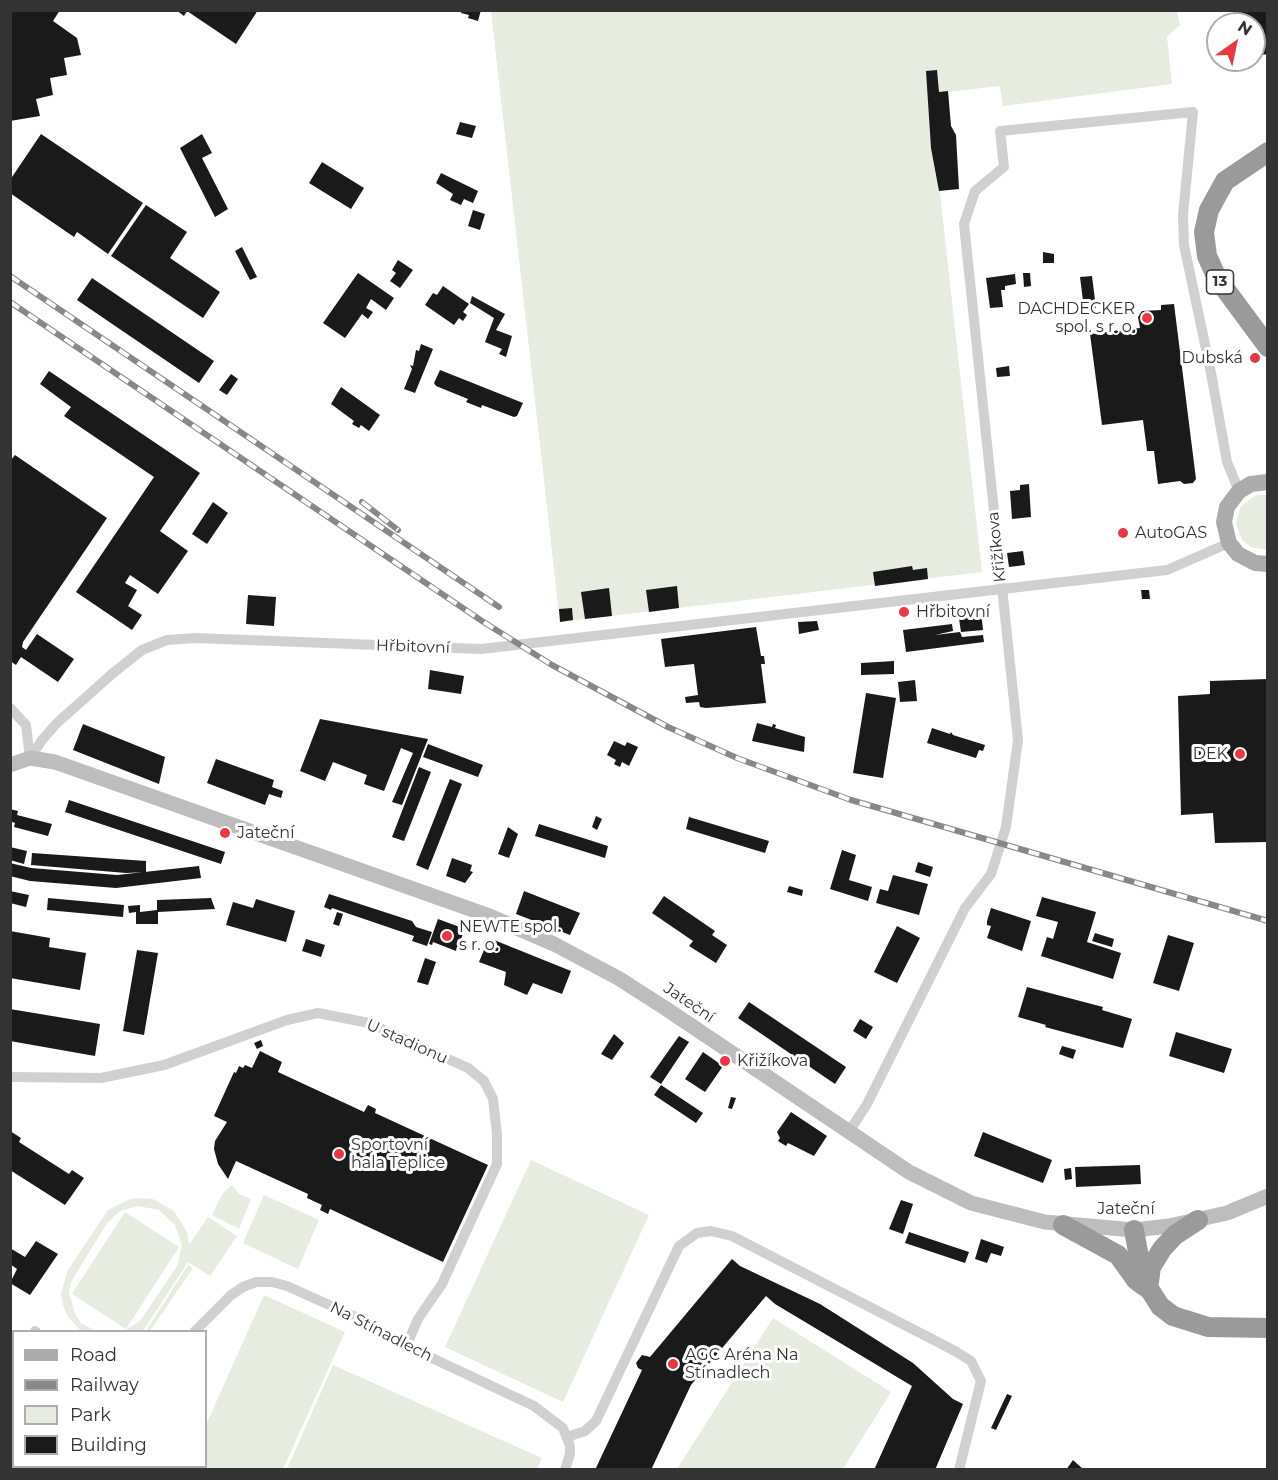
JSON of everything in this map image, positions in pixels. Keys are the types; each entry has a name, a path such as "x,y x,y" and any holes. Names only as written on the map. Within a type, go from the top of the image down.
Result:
{"highway":[{"path":"1211,206 1224,181 1268,152"},
{"name":"13","path":"1268,167 1231,183 1211,206 1204,232 1207,256 1222,285 1268,347"},
{"path":"1148,1289 1151,1267 1162,1249 1175,1235 1198,1220"},
{"path":"1063,1225 1118,1255 1136,1280 1148,1289"},
{"path":"1134,1230 1143,1279 1160,1306 1190,1323 1258,1329 1268,1337"}],"main road":[{"path":"1268,482 1251,484 1239,491 1231,500 1225,514 1224,529 1229,543 1244,558 1268,564"},
{"path":"10,765 30,758"},
{"name":"Jateční","path":"30,758 55,762 336,860 487,915 554,944 656,1002 909,1172 971,1203 1006,1214 1063,1225 1134,1230 1227,1213 1268,1196"}],"street":[{"name":"Křižíkova","path":"849,1132 867,1104 965,908 991,874 1006,827 1018,740 964,224 975,191 1004,167 1000,131 1193,112 1183,215 1184,245 1227,462 1239,491"},
{"name":"Hřbitovní","path":"30,758 57,723 112,674 142,651 167,640 196,638 481,649 1167,570 1229,543"},
{"path":"10,708 26,725 30,758"},
{"name":"U stadionu","path":"10,1077 100,1078 171,1064 287,1020 318,1013 369,1023 468,1068 484,1081 493,1099 497,1134 497,1164 442,1284 414,1326 406,1346"},
{"path":"565,1470 570,1454 567,1437 585,1431 596,1420 679,1246 697,1233 711,1231 732,1236 956,1351 970,1361 981,1382 959,1470"},
{"name":"Na Stínadlech","path":"196,1330 231,1295 243,1287 256,1282 272,1282 347,1313 406,1346 534,1406 554,1420 567,1437"}],"green space":[{"path":"491,11 1177,11 1180,25 1167,37 1172,84 1003,106 1000,86 929,94 982,572 560,622"},
{"path":"1256,495 1267,495 1267,550 1251,547 1243,541 1236,524 1241,506"},
{"path":"531,1160 649,1215 563,1402 445,1347"},
{"path":"232,1185 239,1194 251,1199 239,1229 212,1215 223,1193"},
{"path":"264,1195 319,1220 298,1269 243,1243"},
{"path":"130,1199 153,1199 174,1211 187,1232 189,1245 208,1217 237,1236 210,1276 188,1262 144,1330 126,1330 140,1321 177,1266 182,1245 175,1225 159,1210 138,1206 120,1211 107,1223 71,1282 69,1293 75,1314 81,1323 94,1330 80,1330 68,1317 63,1305 61,1293 68,1270 108,1210"},
{"path":"125,1212 179,1247 126,1329 72,1294"},
{"path":"188,1265 193,1268 151,1330 147,1330"},
{"path":"264,1295 345,1332 283,1469 198,1468 207,1468 207,1423"},
{"path":"773,1318 891,1392 843,1469 677,1469"},
{"path":"333,1365 542,1458 537,1469 287,1469"}],"building":[{"path":"10,10 60,10 53,21 77,38 81,55 64,58 67,75 50,78 53,95 36,99 40,116 10,121"},
{"path":"176,10 258,10 236,44 187,11 184,16"},
{"path":"462,10 481,10 478,21 468,18 469,15 461,13"},
{"path":"1234,10 1268,10 1268,54 1266,54 1266,12 1234,12"},
{"path":"937,70 939,92 948,91 951,126 956,135 959,189 939,191 931,148 926,71"},
{"path":"460,122 476,126 472,138 456,134"},
{"path":"41,134 143,203 108,254 77,232 74,237 10,193 10,180"},
{"path":"202,134 212,153 202,158 228,209 215,217 180,148"},
{"path":"322,162 364,188 351,209 309,183"},
{"path":"441,173 478,191 473,203 464,199 461,205 450,200 453,194 436,183"},
{"path":"146,205 187,232 170,258 220,292 203,318 111,256"},
{"path":"473,210 485,214 480,230 468,226"},
{"path":"242,247 257,277 250,280 235,251"},
{"path":"1043,252 1054,254 1054,263 1043,263"},
{"path":"398,260 413,270 400,288 390,281 396,273 392,270"},
{"path":"358,273 394,298 386,310 371,299 366,308 373,312 368,319 362,314 345,338 323,323"},
{"path":"1023,273 1030,273 1031,286 1024,287"},
{"path":"1015,274 1016,284 1005,286 1005,290 1001,290 1003,307 990,308 986,278"},
{"path":"1092,276 1096,308 1084,309 1080,277"},
{"path":"92,278 214,361 199,383 77,300"},
{"path":"443,286 469,304 463,312 467,315 463,321 459,318 454,325 425,305 433,293 437,295"},
{"path":"472,296 505,314 496,330 512,336 506,357 499,354 502,349 485,342 494,318 470,303"},
{"path":"1174,304 1196,479 1193,483 1184,484 1180,481 1158,484 1154,451 1147,451 1143,420 1102,425 1090,334 1140,328 1138,317 1142,311 1161,310 1161,305"},
{"path":"421,344 433,349 415,393 404,389 412,369 410,365 413,366 416,350 419,351"},
{"path":"1009,366 1010,376 997,377 996,368"},
{"path":"440,370 523,403 517,416 514,417 482,405 481,408 466,402 468,399 436,386 434,383"},
{"path":"49,371 200,473 160,531 188,551 158,594 130,575 125,583 137,590 128,606 142,615 132,630 76,592 154,477 64,416 71,407 40,384"},
{"path":"231,374 238,379 227,395 219,390"},
{"path":"341,387 380,415 369,431 361,425 359,428 352,424 354,421 331,404"},
{"path":"15,455 107,518 23,642 22,647 26,650 37,634 74,659 58,682 21,657 16,665 10,661 10,461"},
{"path":"1029,484 1031,517 1012,519 1010,491 1020,490 1020,485"},
{"path":"213,502 228,513 207,544 192,534"},
{"path":"1023,551 1025,565 1009,567 1007,553"},
{"path":"912,566 913,570 927,568 928,579 875,586 873,572"},
{"path":"677,586 679,608 649,612 646,590"},
{"path":"609,588 612,616 585,619 581,592"},
{"path":"1141,590 1149,590 1150,599 1142,599"},
{"path":"248,595 276,597 274,626 246,624"},
{"path":"572,608 573,620 560,622 559,609"},
{"path":"987,608 991,619 982,620 983,630 961,632 958,612"},
{"path":"817,621 819,630 799,634 798,622"},
{"path":"952,624 953,631 935,635 960,632 962,637 983,635 984,642 906,652 903,630"},
{"path":"756,627 761,656 764,656 765,664 761,664 766,703 706,708 700,707 699,702 686,703 685,697 698,695 694,664 665,667 661,639"},
{"path":"894,661 894,674 861,675 861,663"},
{"path":"430,670 464,676 461,694 428,689"},
{"name":"DEK","path":"1268,679 1268,842 1215,843 1213,813 1181,815 1178,696 1210,694 1210,681"},
{"path":"915,680 917,701 900,702 898,682"},
{"path":"866,693 896,698 883,778 853,773"},
{"path":"320,719 428,739 402,805 392,802 413,753 401,748 384,791 364,784 367,775 333,762 325,781 300,771"},
{"path":"757,723 772,727 773,724 776,725 775,728 805,737 804,752 752,741"},
{"path":"83,724 165,757 159,784 73,750"},
{"path":"932,728 950,734 951,732 953,735 985,745 983,751 979,750 976,758 927,743"},
{"path":"614,741 625,746 627,742 638,747 629,766 622,762 620,767 614,764 616,760 607,755"},
{"path":"428,744 483,765 478,777 423,757"},
{"path":"216,759 274,780 272,787 283,791 281,798 269,794 265,805 207,783"},
{"path":"419,767 431,772 404,841 392,837"},
{"path":"450,779 462,784 428,870 416,865"},
{"path":"69,800 225,852 221,864 65,812"},
{"path":"10,809 18,811 17,815 52,824 48,836 14,827 15,823 10,821"},
{"path":"596,816 602,819 597,830 592,827"},
{"path":"689,817 769,841 765,853 686,829"},
{"path":"539,824 608,846 605,858 535,836"},
{"path":"508,827 518,834 509,858 498,854"},
{"path":"10,847 27,851 24,864 10,860"},
{"path":"842,850 856,855 849,880 872,887 868,901 830,889"},
{"path":"32,853 146,861 146,872 126,873 31,865"},
{"path":"452,858 472,865 470,871 473,872 465,883 446,876"},
{"path":"918,862 933,867 930,877 915,872"},
{"path":"10,863 31,868 117,875 199,866 201,878 116,888 30,881 10,876"},
{"path":"893,875 928,884 919,915 876,903 880,889 888,891"},
{"path":"789,886 803,890 802,896 787,892"},
{"path":"10,891 29,895 26,907 10,903"},
{"path":"524,891 580,913 570,935 516,914"},
{"path":"329,894 412,921 416,927 432,932 427,946 412,941 414,936 324,907"},
{"path":"664,896 715,931 712,935 727,945 716,963 689,946 693,941 652,913"},
{"path":"1042,897 1096,912 1087,942 1121,953 1113,979 1041,956 1047,937 1053,939 1058,922 1036,916"},
{"path":"48,898 124,905 123,917 47,910"},
{"path":"211,898 215,909 158,912 158,924 136,924 136,912 129,913 128,906 140,905 140,912 157,910 157,900"},
{"path":"256,899 295,911 286,942 226,925 233,902 253,908"},
{"path":"991,908 1031,921 1022,951 987,938 991,926 987,925 987,921"},
{"path":"337,912 343,914 339,926 333,924"},
{"name":"NEWTE spol. s r. o.","path":"438,919 465,929 456,951 433,942 432,945 429,944"},
{"path":"897,926 920,938 897,983 874,972"},
{"path":"10,931 50,938 49,947 86,953 80,990 10,978"},
{"path":"1095,933 1114,939 1112,947 1092,941"},
{"path":"1168,935 1194,943 1179,991 1153,983"},
{"path":"489,938 571,971 562,994 533,983 527,995 504,985 506,972 479,962"},
{"path":"306,939 325,945 321,957 302,951"},
{"path":"137,950 158,953 144,1035 123,1031"},
{"path":"425,958 436,962 428,985 417,982"},
{"path":"1027,987 1103,1007 1102,1010 1132,1019 1123,1048 1045,1027 1046,1025 1018,1017"},
{"path":"749,1002 846,1067 835,1084 738,1018"},
{"path":"10,1009 100,1024 95,1056 10,1041"},
{"path":"860,1019 873,1027 866,1039 853,1031"},
{"path":"1176,1032 1232,1049 1224,1073 1169,1056"},
{"path":"614,1034 624,1043 612,1060 601,1054"},
{"path":"679,1036 689,1042 661,1084 650,1077"},
{"path":"261,1040 263,1046 257,1049 254,1043"},
{"path":"1062,1046 1076,1050 1073,1059 1059,1054"},
{"name":"Sportovní hala Teplice","path":"260,1051 282,1062 278,1072 364,1112 368,1105 376,1109 375,1113 488,1165 443,1262 330,1209 328,1214 320,1210 322,1205 307,1198 308,1194 236,1161 228,1179 218,1164 214,1149 215,1141 227,1122 214,1116 234,1072 236,1073 239,1066 243,1068 245,1065 252,1068"},
{"path":"703,1052 723,1066 705,1092 685,1079"},
{"path":"661,1085 703,1113 696,1123 654,1095"},
{"path":"731,1097 736,1098 732,1109 728,1108"},
{"path":"791,1112 827,1136 814,1156 788,1143 786,1146 778,1141 780,1138 777,1132"},
{"path":"10,1131 21,1138 19,1142 69,1174 72,1170 84,1178 65,1205 10,1170"},
{"path":"983,1132 1052,1160 1043,1183 974,1156"},
{"path":"1140,1165 1141,1184 1076,1187 1075,1167"},
{"path":"1071,1168 1072,1179 1065,1180 1064,1169"},
{"path":"901,1200 913,1204 903,1234 889,1229"},
{"path":"909,1232 969,1252 965,1263 905,1243"},
{"path":"981,1239 1004,1247 1001,1256 991,1253 987,1263 975,1259"},
{"path":"36,1241 58,1254 30,1295 10,1283 17,1269 10,1264 10,1248 25,1257"},
{"name":"AGC Aréna Na Stínadlech","path":"732,1259 740,1266 820,1304 913,1363 953,1399 963,1404 935,1470 874,1470 912,1386 775,1304 766,1296 691,1385 651,1470 595,1470 642,1370 636,1363 642,1355 650,1357"},
{"path":"1007,1394 1012,1396 996,1430 991,1428"},
{"path":"1073,1460 1084,1470 1066,1470"}],"railway":[{"path":"10,276 499,607"},
{"path":"10,302 482,621 552,665 668,727 737,758 851,800 1268,921"},
{"path":"362,502 398,530"}],"place":[{"name":"DACHDECKER spol. s r. o.","path":"1147,318"},
{"name":"Dubská","path":"1255,358"},
{"name":"AutoGAS","path":"1123,533"},
{"name":"Hřbitovní","path":"904,612"},
{"name":"DEK","path":"1240,754"},
{"name":"Jateční","path":"225,833"},
{"name":"NEWTE spol. s r. o.","path":"447,936"},
{"name":"Křižíkova","path":"725,1061"},
{"name":"Sportovní hala Teplice","path":"339,1154"},
{"name":"AGC Aréna Na Stínadlech","path":"673,1364"}]}
